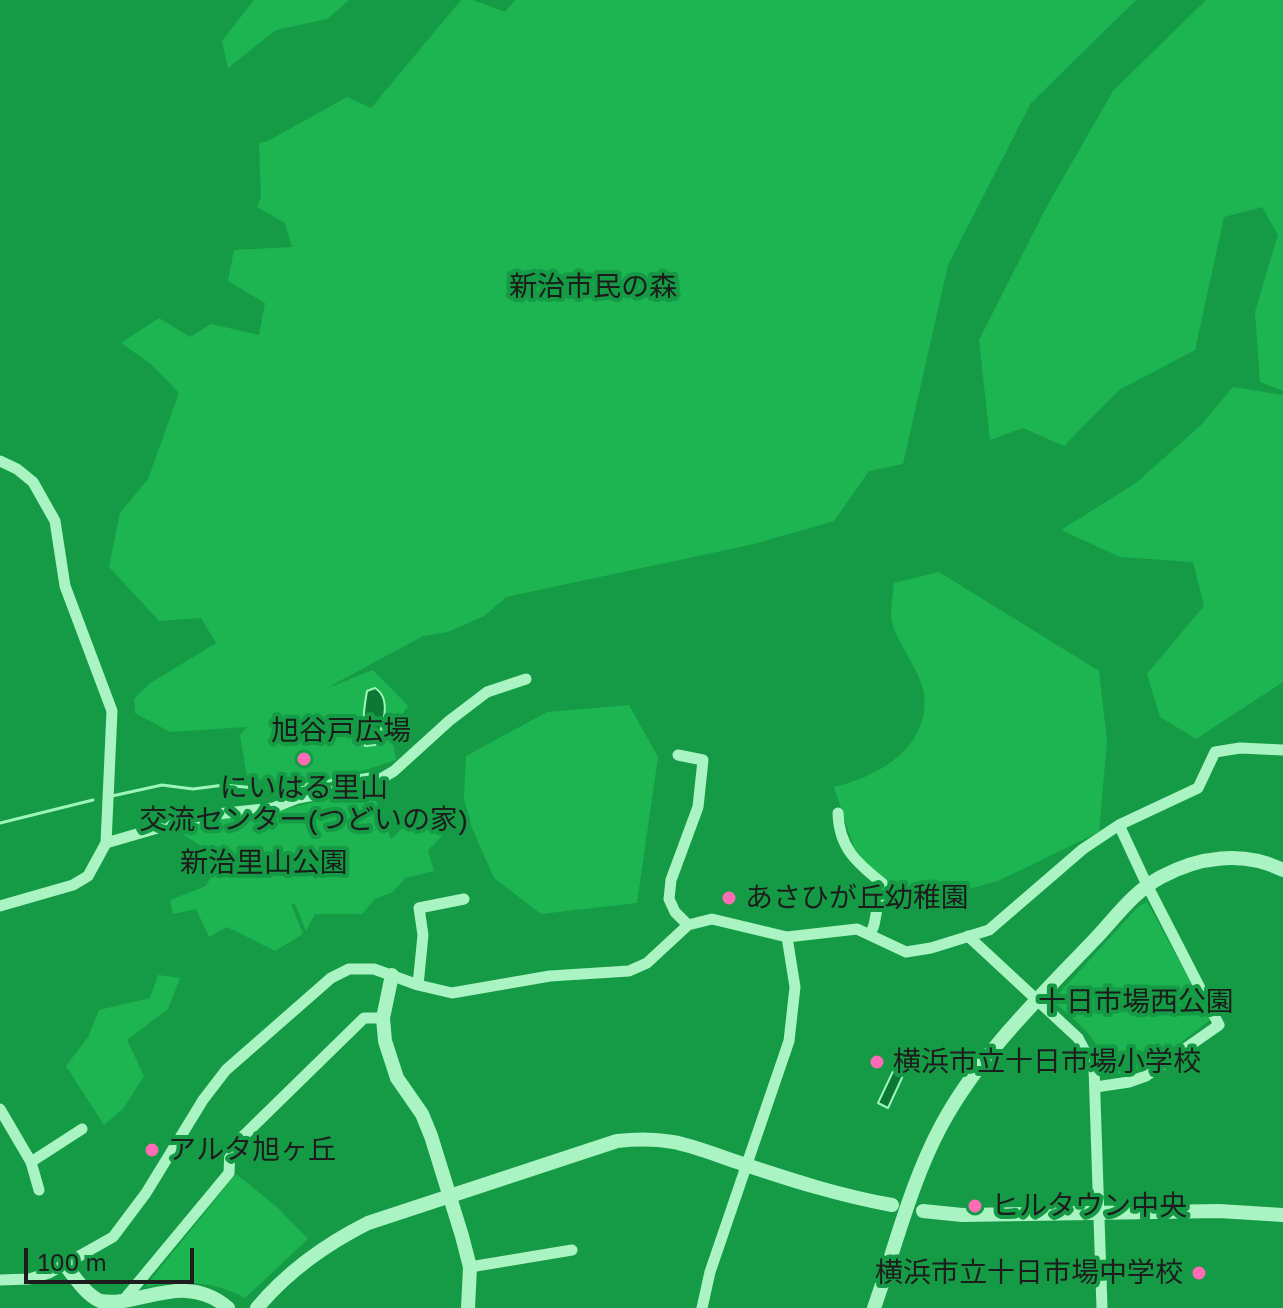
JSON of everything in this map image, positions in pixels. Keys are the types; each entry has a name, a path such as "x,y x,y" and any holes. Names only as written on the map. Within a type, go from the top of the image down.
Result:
{"street":[{"path":"0,461 33,482 45,498 55,521 65,586 112,711 106,843 88,876 73,885 0,906"},
{"path":"106,843 217,814 273,808 298,798 372,784 394,771 449,721 487,692 526,679"},
{"path":"0,1280 29,1279 49,1273 113,1237 146,1193 203,1100 226,1070 331,978 349,969 374,969 452,993 550,976 629,971 647,963 688,925 712,919 787,937 857,929 906,952 931,948 989,930 1083,849 1119,825 1198,788 1215,752 1240,748 1283,750"},
{"path":"678,755 703,760 698,807 671,880 669,899 675,912 688,925"},
{"path":"838,813 838,828 853,860 882,883 870,935"},
{"path":"1096,1087 1146,1076 1219,1025 1119,825"},
{"path":"874,1308 923,1169 941,1127 963,1089 1037,1000 1129,900 1147,885 1193,863 1222,858 1247,859 1283,870"},
{"path":"418,985 423,935 419,908 464,899"},
{"path":"968,936 1078,1038 1094,1068 1102,1308"},
{"path":"702,1308 710,1272 789,1041 795,987 787,937"},
{"path":"392,975 383,1018 391,1064 422,1114 449,1196 470,1267 468,1308"},
{"path":"122,1303 229,1173 230,1149 364,1018 383,1018"},
{"path":"0,1109 31,1162 39,1190"},
{"path":"31,1162 82,1129"},
{"path":"257,1308 277,1283 340,1237 368,1223 617,1141 647,1138 675,1140 823,1189 892,1205"},
{"path":"923,1211 962,1215 1219,1211 1283,1215"},
{"path":"470,1267 572,1250"},
{"path":"65,1265 86,1292 101,1302 122,1303 180,1293 206,1295 228,1308"}],"green space":[{"path":"254,0 349,0 327,19 276,30 228,68 222,41"},
{"name":"新治市民の森","path":"461,0 473,0 505,12 515,0 1136,0 1031,103 948,265 903,464 869,471 834,521 754,544 506,597 484,616 448,632 423,636 325,689 373,670 408,706 391,731 396,760 338,778 308,783 278,783 247,776 240,735 247,727 170,732 135,713 134,699 149,684 216,643 201,618 159,621 109,567 120,513 148,479 179,393 151,364 121,343 159,318 190,337 211,324 259,335 265,303 228,281 234,250 292,247 285,223 257,207 261,197 259,143 347,97 371,108"},
{"path":"1206,0 1283,0 1283,391 1260,382 1255,312 1278,235 1262,207 1224,217 1195,350 1119,390 1064,446 1023,428 990,440 979,340 1047,206 1113,91"},
{"path":"1233,387 1283,395 1283,682 1196,739 1160,717 1147,674 1204,606 1193,562 1120,557 1061,530 1136,483 1201,425"},
{"path":"939,572 1099,671 1107,741 1099,832 998,881 902,907 859,863 834,787 884,767 910,744 919,729 924,713 924,694 893,626 894,583"},
{"path":"629,705 658,757 637,903 541,914 494,878 472,828 464,799 466,756 547,712"},
{"name":"新治里山公園","path":"361,790 372,790 391,839 406,825 434,815 450,828 428,850 434,871 405,878 393,892 375,899 362,914 315,914 306,931 295,904 291,904 303,934 275,951 227,927 209,937 196,909 173,914 170,900 206,886 213,873 207,850 178,831 190,823 270,813"},
{"name":"十日市場西公園","path":"1147,902 1211,1019 1160,1057 1129,1072 1117,1073 1107,1069 1100,1051 1085,1030 1052,1001 1139,906"},
{"path":"158,975 180,978 168,1009 127,1040 144,1076 123,1109 104,1125 66,1066 88,1037 99,1010 150,998"},
{"path":"236,1174 277,1207 308,1239 245,1298 208,1285 145,1287"}],"shaded area":[{"path":"375,688 384,699 384,714 375,745 365,746 363,726 367,691"},
{"path":"896,1065 906,1069 888,1108 878,1103"}],"waterway":[{"path":"112,796 162,785 193,789 224,785 276,790 375,773"},
{"path":"0,823 93,800"}],"place":[{"name":"にいはる里山 交流センター(つどいの家)","path":"304,759"},
{"name":"あさひが丘幼稚園","path":"729,898"},
{"name":"横浜市立十日市場小学校","path":"877,1062"},
{"name":"アルタ旭ヶ丘","path":"152,1150"},
{"name":"ヒルタウン中央","path":"975,1206"},
{"name":"横浜市立十日市場中学校","path":"1199,1273"}],"park label":[{"name":"旭谷戸広場","path":"341,731"}]}
